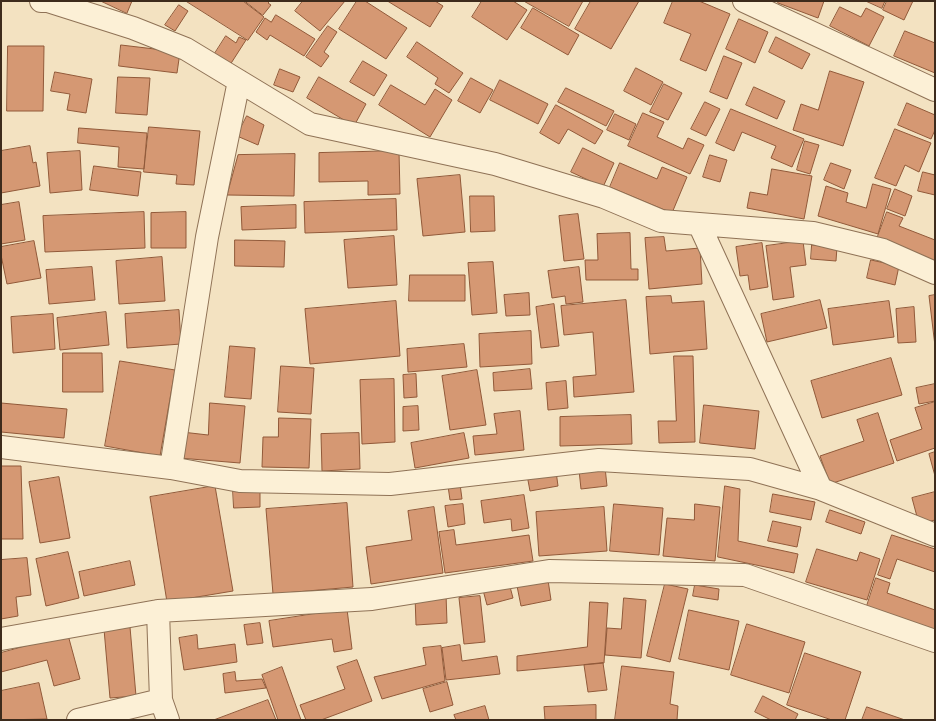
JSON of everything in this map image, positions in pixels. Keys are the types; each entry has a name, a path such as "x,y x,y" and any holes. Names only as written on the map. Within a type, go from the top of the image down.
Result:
{"street":[{"path":"41,1 48,1 133,28 186,49 310,124 495,164 604,197 661,221 813,233 883,250 935,273"},
{"path":"744,1 935,90"},
{"path":"171,468 207,237 239,81"},
{"path":"699,224 821,489"},
{"path":"1,447 171,468 240,481 390,484 599,460 750,469 821,489 935,535"},
{"path":"1,639 158,611 372,599 549,571 745,575 935,641"},
{"path":"158,611 161,700 168,720"},
{"path":"78,720 161,700"}],"building":[{"path":"101,1 132,1 127,13"},
{"path":"186,1 243,1 264,17 248,40"},
{"path":"245,1 270,1 268,3 271,5 263,15"},
{"path":"303,1 345,1 320,31 295,11"},
{"path":"357,1 365,1 407,28 386,59 339,29"},
{"path":"435,1 443,6 430,27 389,2"},
{"path":"482,1 513,1 527,10 507,40 472,17"},
{"path":"524,1 583,1 569,26"},
{"path":"591,1 639,1 611,49 575,29"},
{"path":"673,1 699,1 730,14 706,71 680,60 691,34 664,23"},
{"path":"779,1 824,1 818,18 778,3"},
{"path":"866,1 885,1 882,8"},
{"path":"887,1 913,1 904,20 883,10"},
{"path":"179,5 188,11 175,31 165,25"},
{"path":"840,7 861,17 866,8 884,17 869,46 830,26"},
{"path":"533,8 579,35 568,55 521,28"},
{"path":"276,15 315,39 304,56 270,35 267,40 256,32 265,18 271,22"},
{"path":"739,19 768,32 755,63 726,49"},
{"path":"328,26 337,32 324,52 329,56 321,67 306,57"},
{"path":"905,31 935,43 935,73 894,56"},
{"path":"226,36 236,43 239,37 246,40 228,68 212,58"},
{"path":"776,37 810,54 802,69 769,52"},
{"path":"417,42 463,73 449,93 435,84 438,78 407,57"},
{"path":"121,45 180,52 177,73 119,66"},
{"path":"8,46 44,46 43,111 7,111"},
{"path":"724,56 742,63 727,99 710,92"},
{"path":"363,61 387,75 374,96 350,82"},
{"path":"636,68 663,82 651,105 624,91"},
{"path":"280,69 300,77 293,92 274,85"},
{"path":"830,71 864,82 843,146 793,130 801,104 818,110"},
{"path":"55,72 92,79 86,113 67,110 70,94 51,91"},
{"path":"118,77 150,78 147,115 116,113"},
{"path":"319,77 366,104 354,126 307,98"},
{"path":"471,78 493,90 480,113 458,101"},
{"path":"500,80 548,104 538,124 490,100"},
{"path":"664,84 682,93 668,120 650,112"},
{"path":"391,85 425,105 435,89 452,100 430,137 379,105"},
{"path":"754,87 785,101 777,119 746,105"},
{"path":"566,88 614,111 606,126 558,102"},
{"path":"705,102 720,109 706,136 691,129"},
{"path":"907,103 935,115 935,130 931,139 898,125"},
{"path":"556,105 603,131 595,144 568,129 559,144 540,133"},
{"path":"731,109 804,139 792,167 771,158 776,146 742,132 734,151 716,143"},
{"path":"643,113 664,122 657,137 683,149 688,138 704,145 690,174 628,146"},
{"path":"615,114 636,124 629,140 607,130"},
{"path":"247,116 264,125 258,145 237,136"},
{"path":"149,127 200,131 194,185 176,184 177,175 144,172"},
{"path":"79,128 147,133 144,169 118,167 119,147 78,143"},
{"path":"895,129 931,143 919,172 905,165 896,186 875,178"},
{"path":"805,141 819,145 810,174 797,170"},
{"path":"30,146 33,163 36,162 40,186 1,193 1,151"},
{"path":"583,148 614,163 603,187 571,172"},
{"path":"80,151 82,190 50,193 47,153"},
{"path":"399,151 400,194 368,195 368,181 319,182 319,153"},
{"path":"295,154 294,196 227,195 238,155"},
{"path":"710,155 727,160 720,182 703,177"},
{"path":"620,163 657,179 662,167 687,177 672,213 610,187"},
{"path":"831,163 851,170 844,189 824,180"},
{"path":"94,166 141,172 138,196 90,190"},
{"path":"772,169 812,176 804,219 747,208 750,192 767,195"},
{"path":"923,172 935,175 935,195 918,191"},
{"path":"460,175 465,232 423,236 417,179"},
{"path":"873,184 891,189 878,234 818,216 826,186 848,193 846,202 866,208"},
{"path":"895,189 912,196 905,216 887,209"},
{"path":"470,196 494,196 495,231 471,232"},
{"path":"396,199 397,230 305,233 304,202"},
{"path":"19,202 25,240 1,244 1,205"},
{"path":"296,205 296,228 242,230 241,207"},
{"path":"144,212 145,248 45,252 43,216"},
{"path":"186,212 186,248 151,248 151,213"},
{"path":"887,212 903,218 899,226 935,240 935,261 877,239"},
{"path":"578,214 584,259 564,261 559,216"},
{"path":"630,233 631,269 638,269 638,280 586,280 585,260 598,260 597,234"},
{"path":"394,236 397,285 348,288 344,240"},
{"path":"664,237 666,251 700,248 702,284 649,289 645,238"},
{"path":"235,240 285,241 284,267 235,266"},
{"path":"34,241 41,278 7,284 1,255 1,247"},
{"path":"803,241 806,265 790,267 794,297 773,300 766,246"},
{"path":"762,243 768,287 750,290 748,275 740,276 736,247"},
{"path":"812,245 837,247 836,261 811,259"},
{"path":"162,257 165,301 119,304 116,261"},
{"path":"871,260 899,266 895,285 867,278"},
{"path":"493,262 497,313 472,315 468,263"},
{"path":"92,267 95,300 49,304 46,270"},
{"path":"579,267 583,302 566,304 565,296 552,298 548,271"},
{"path":"410,275 465,275 465,301 409,301"},
{"path":"529,293 530,315 506,316 504,295"},
{"path":"935,295 935,346 929,296"},
{"path":"671,296 672,303 704,301 707,349 650,354 646,297"},
{"path":"626,300 634,392 574,397 573,377 596,375 593,332 564,335 561,306"},
{"path":"820,300 827,328 767,342 761,314"},
{"path":"396,301 400,356 310,364 305,309"},
{"path":"889,301 894,337 833,345 828,309"},
{"path":"554,304 559,346 541,348 536,307"},
{"path":"914,307 916,342 898,343 896,309"},
{"path":"179,310 181,344 127,348 125,314"},
{"path":"106,312 109,345 60,350 57,318"},
{"path":"53,314 55,349 13,353 11,317"},
{"path":"531,331 532,364 480,367 479,334"},
{"path":"464,344 467,367 408,372 407,349"},
{"path":"230,346 255,348 251,399 225,397"},
{"path":"63,353 102,353 103,392 63,392"},
{"path":"674,356 693,356 695,442 659,443 658,421 676,421"},
{"path":"891,358 902,395 822,418 811,381"},
{"path":"120,361 175,370 160,456 105,446"},
{"path":"281,366 314,368 311,414 278,412"},
{"path":"530,369 532,389 494,391 493,373"},
{"path":"477,370 486,425 450,430 442,376"},
{"path":"416,374 417,397 404,398 403,375"},
{"path":"394,379 395,442 362,444 360,380"},
{"path":"566,381 568,408 548,410 546,383"},
{"path":"935,384 935,401 919,404 916,388"},
{"path":"935,402 935,448 897,461 890,440 922,429 915,408"},
{"path":"1,403 67,409 64,438 1,432"},
{"path":"210,403 245,406 240,463 179,458 182,432 208,435"},
{"path":"704,405 759,411 755,449 700,443"},
{"path":"418,406 419,430 403,431 403,407"},
{"path":"520,411 524,450 475,455 473,436 497,434 494,414"},
{"path":"878,413 894,463 830,484 820,456 864,441 857,420"},
{"path":"631,415 632,444 560,446 560,417"},
{"path":"279,418 311,419 309,468 262,467 263,437 278,437"},
{"path":"359,433 360,469 322,471 321,434"},
{"path":"464,433 469,458 415,468 411,443"},
{"path":"935,452 935,476 929,454"},
{"path":"1,466 21,466 23,539 1,539"},
{"path":"605,467 607,486 581,489 579,470"},
{"path":"556,471 558,486 530,491 527,475"},
{"path":"59,477 70,538 40,543 29,482"},
{"path":"460,484 462,499 450,500 448,486"},
{"path":"215,486 233,591 167,602 150,497"},
{"path":"725,486 740,489 738,541 798,554 794,573 718,557"},
{"path":"233,490 260,490 260,507 234,508"},
{"path":"935,492 935,520 919,524 912,498"},
{"path":"773,494 815,502 811,520 770,512"},
{"path":"524,495 529,528 512,531 511,519 484,523 481,501"},
{"path":"347,503 353,587 273,594 266,509"},
{"path":"463,504 465,524 448,527 445,506"},
{"path":"614,504 663,508 659,555 610,551"},
{"path":"695,504 720,507 715,561 663,556 667,518 694,520"},
{"path":"434,507 443,573 371,584 366,547 412,540 408,511"},
{"path":"604,507 607,551 539,556 536,512"},
{"path":"830,510 865,522 861,534 826,522"},
{"path":"773,521 801,527 797,547 768,541"},
{"path":"454,530 456,545 529,535 533,561 445,573 439,532"},
{"path":"892,535 935,549 935,572 897,559 890,579 878,575"},
{"path":"817,549 857,561 860,552 880,559 867,600 806,582"},
{"path":"68,552 79,598 46,606 36,559"},
{"path":"27,558 31,595 16,597 18,616 1,619 1,560"},
{"path":"130,561 135,585 84,596 79,572"},
{"path":"876,578 890,583 887,593 935,610 935,633 866,609"},
{"path":"548,580 551,600 521,606 517,586"},
{"path":"509,583 513,598 487,605 483,590"},
{"path":"665,584 688,589 670,662 647,656"},
{"path":"695,585 719,589 718,600 693,596"},
{"path":"446,594 447,623 416,625 415,596"},
{"path":"480,596 485,642 464,644 459,598"},
{"path":"624,598 646,600 641,658 605,655 607,628 621,629"},
{"path":"590,602 608,603 604,663 517,671 517,656 587,647"},
{"path":"347,609 352,649 334,652 332,639 273,647 269,621"},
{"path":"689,610 739,621 729,670 679,659"},
{"path":"260,623 263,643 247,645 244,625"},
{"path":"747,624 805,642 789,693 731,675"},
{"path":"130,627 136,696 110,698 104,629"},
{"path":"68,635 80,679 54,686 47,660 1,672 1,653"},
{"path":"197,635 198,649 235,644 237,662 184,670 179,638"},
{"path":"460,645 462,661 497,656 500,674 446,680 442,648"},
{"path":"441,646 445,681 382,699 374,677 426,665 423,648"},
{"path":"805,653 861,672 845,720 832,720 787,705"},
{"path":"357,660 372,701 321,720 306,720 300,705 345,689 337,667"},
{"path":"603,663 607,690 588,692 584,665"},
{"path":"622,666 674,672 670,704 678,706 677,720 615,720"},
{"path":"282,667 301,720 278,720 262,675"},
{"path":"235,672 236,681 262,679 266,688 225,693 223,674"},
{"path":"447,682 453,705 430,712 423,689"},
{"path":"39,683 47,719 1,720 1,691"},
{"path":"763,696 798,714 795,720 771,720 755,712"},
{"path":"268,700 276,720 214,720"},
{"path":"596,705 596,720 545,720 544,707"},
{"path":"485,706 489,720 456,720 454,715"},
{"path":"867,707 905,720 862,720"}]}
